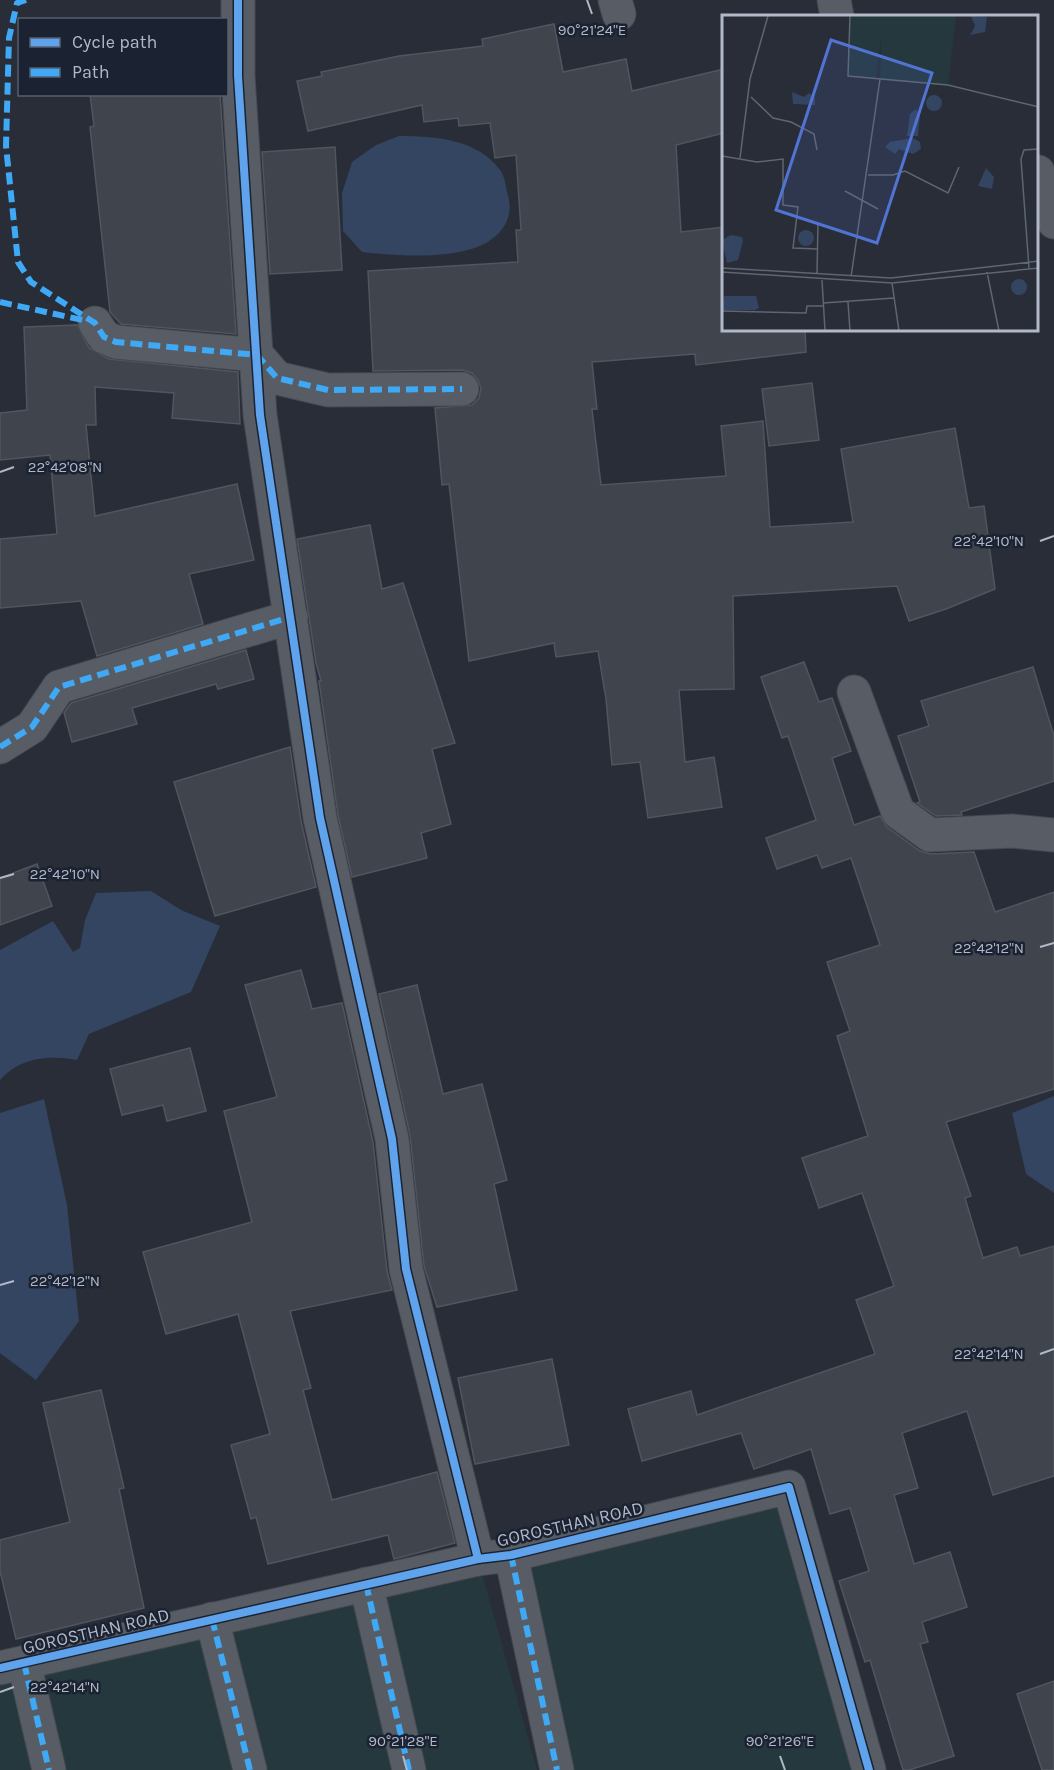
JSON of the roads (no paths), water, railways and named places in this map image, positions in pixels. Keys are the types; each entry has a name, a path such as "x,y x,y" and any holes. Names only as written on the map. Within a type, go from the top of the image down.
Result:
{"street":[{"path":"238,0 238,76 260,415 320,819 392,1139 406,1269 478,1559"},
{"path":"834,0 837,15"},
{"path":"1039,175 1054,222"},
{"path":"95,323 104,337 116,342 256,355 278,378 328,390 462,389"},
{"path":"0,747 32,727 59,687 291,616"},
{"path":"854,692 898,812 930,835 1012,831 1054,835"},
{"name":"GOROSTHAN ROAD","path":"12,1665 478,1559 511,1555 789,1487 869,1770"},
{"path":"511,1555 557,1770"},
{"path":"366,1584 409,1770"},
{"path":"212,1619 250,1770"},
{"path":"12,1665 49,1770"}],"water":[{"path":"399,136 454,141 480,152 491,160 503,175 510,208 505,225 497,235 480,246 448,254 393,255 362,252 343,231 342,193 352,162 376,145"},
{"path":"151,891 181,910 220,926 191,992 89,1034 77,1060 45,1058 26,1062 8,1072 0,1080 0,950 53,921 73,952 80,948 85,920 96,893"},
{"path":"1054,1096 1054,1193 1026,1174 1012,1113"},
{"path":"44,1099 67,1205 79,1321 36,1380 0,1353 0,1113"}]}
